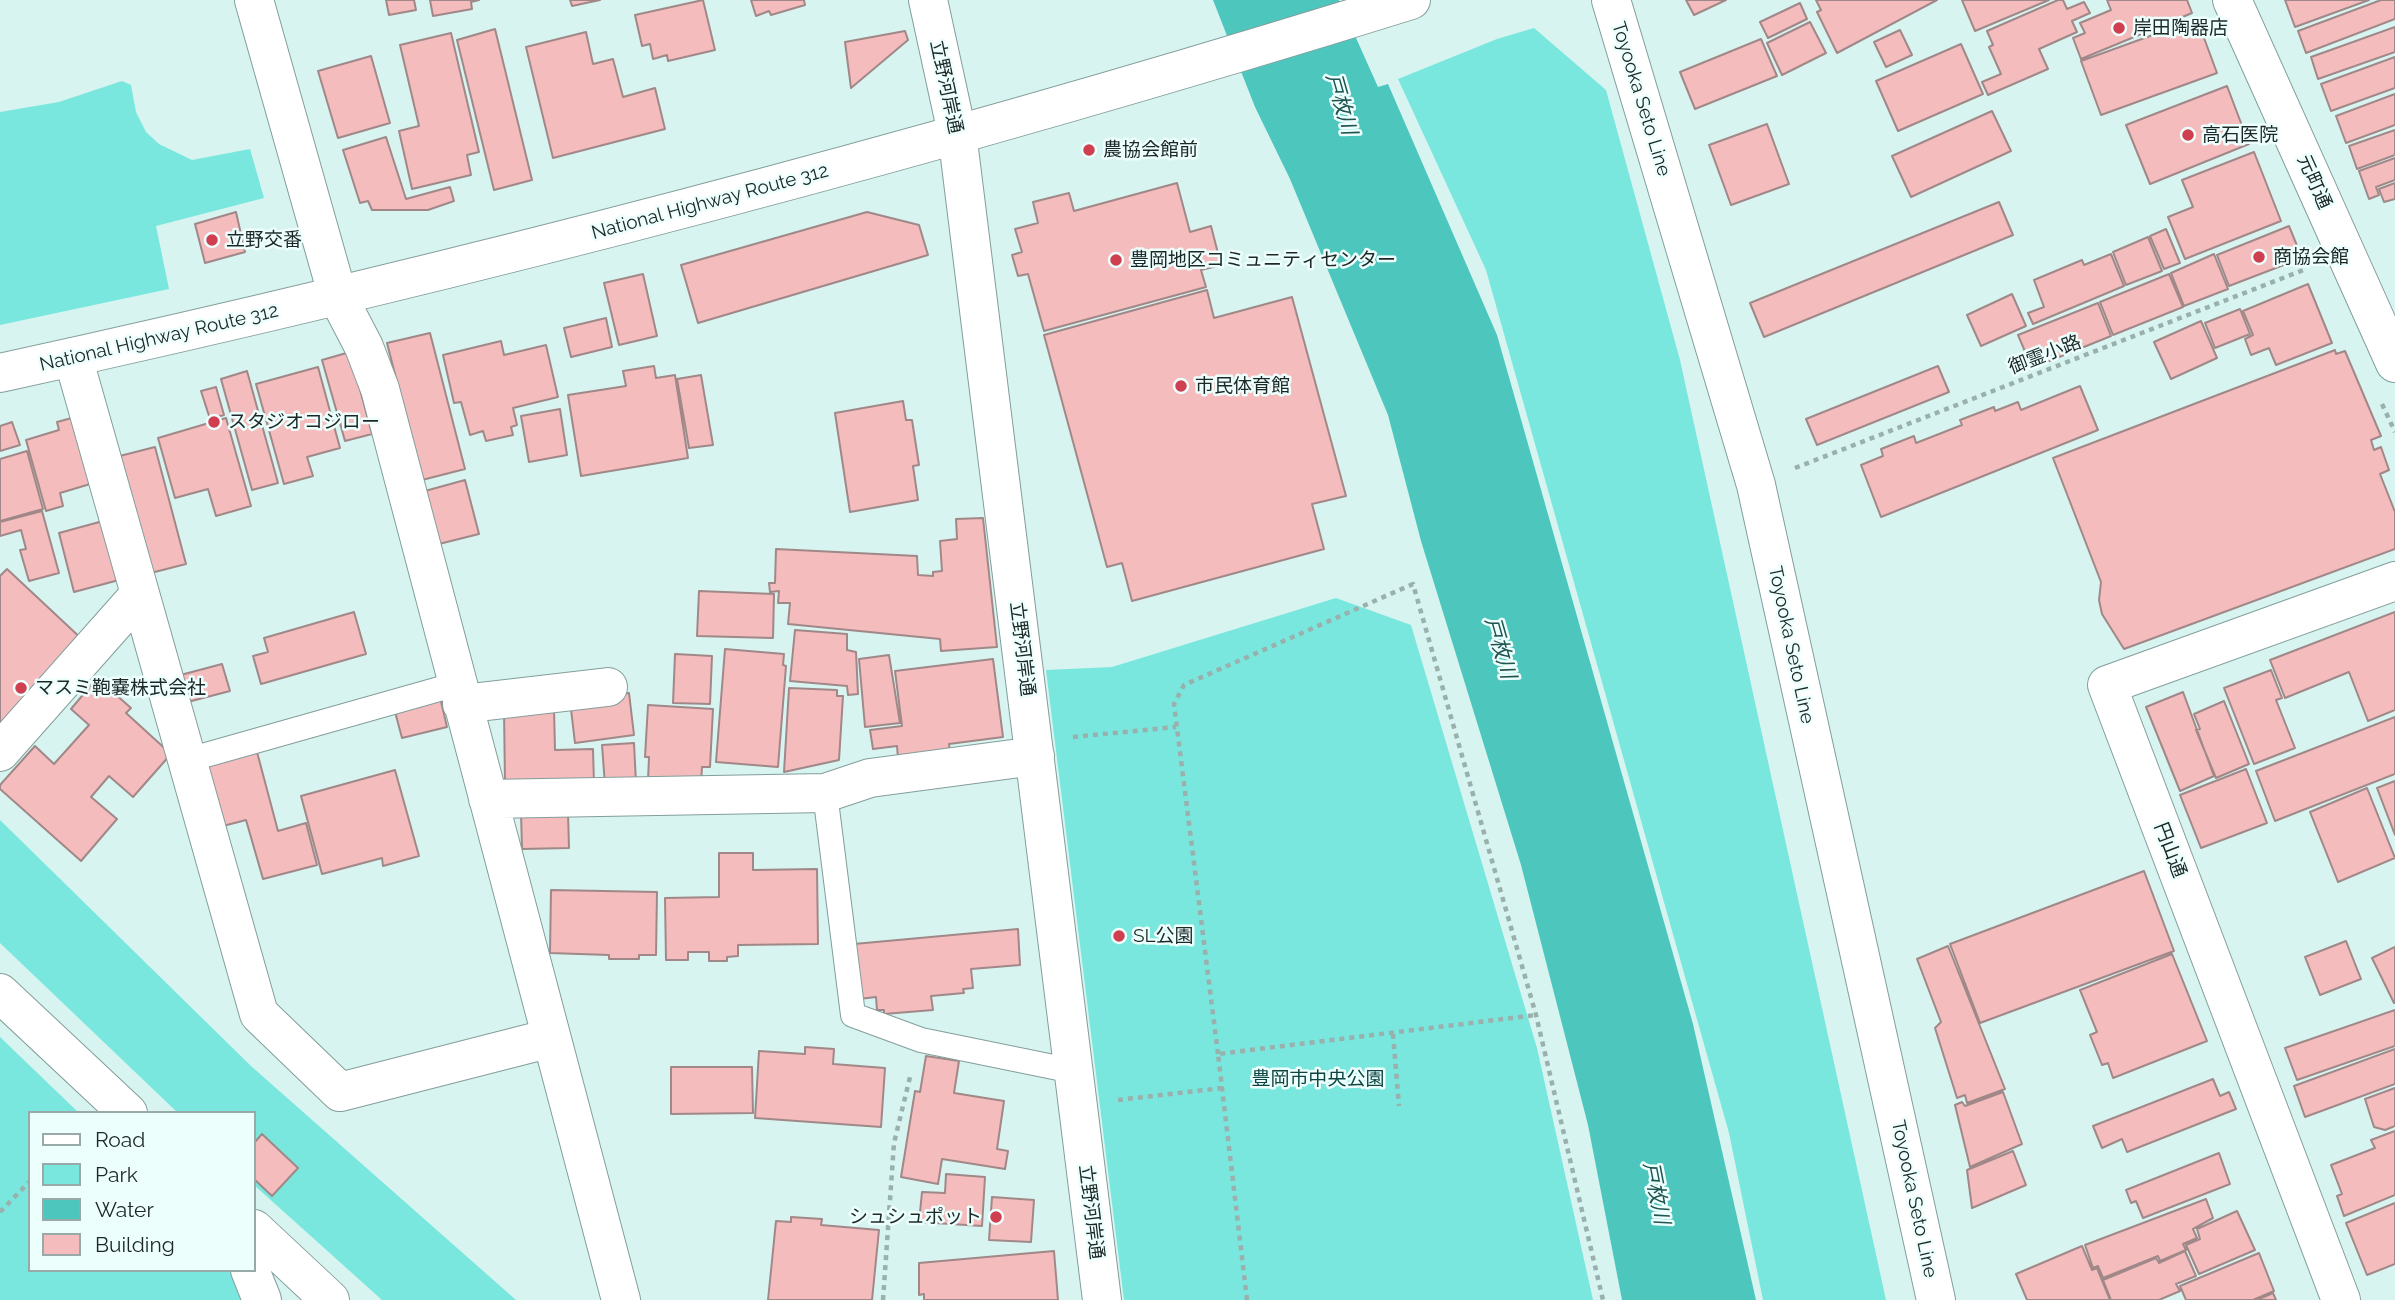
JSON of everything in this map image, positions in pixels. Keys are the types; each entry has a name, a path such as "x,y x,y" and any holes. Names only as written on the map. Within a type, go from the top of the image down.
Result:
{"main road":[{"path":"254,0 338,298 364,347 380,389 621,1300"},
{"name":"立野河岸通","path":"928,0 957,133 1102,1300"},
{"name":"National Highway Route 312","path":"0,373 338,298 640,222 957,133 1411,0"},
{"name":"Toyooka Seto Line","path":"1611,0 1756,485 1936,1300"},
{"name":"元町通","path":"2232,0 2395,363"},
{"path":"73,357 260,1014 340,1092 551,1038"},
{"name":"円山通","path":"2342,1300 2107,685 2395,581"},
{"path":"0,752 140,594"},
{"path":"460,694 608,687"},
{"path":"488,799 825,793 870,778 1035,748"},
{"path":"0,993 126,1111"},
{"path":"256,1231 330,1300"},
{"path":"251,1272 262,1300"}],"lane":[{"path":"188,761 460,694"},
{"path":"825,793 853,1015 921,1040 1075,1088"}],"path":[{"name":"御霊小路","path":"1756,485 2346,253"},
{"path":"1247,1300 1174,704 1184,685 1413,584 1536,1015 1603,1300"},
{"path":"1035,748 1176,727"},
{"path":"1217,1054 1536,1015"},
{"path":"1393,1033 1399,1106"},
{"path":"883,1300 894,1143 921,1040"},
{"path":"1075,1088 1222,1088"},
{"path":"0,1212 28,1183"}],"green space":[{"path":"1534,28 1606,90 1680,360 1886,1300 1763,1300 1729,1133 1486,270 1398,79 1497,39"},
{"path":"122,81 131,85 136,112 146,132 159,144 192,160 250,149 264,198 156,226 169,289 0,325 0,112 59,102"},
{"name":"豊岡市中央公園","path":"1336,598 1411,625 1537,1048 1593,1300 1124,1300 1046,670 1112,667"},
{"path":"0,820 251,1066 516,1300 382,1300 256,1187 256,1111 176,1111 0,943"},
{"path":"0,1037 77,1111 28,1111 28,1272 245,1272 272,1300 0,1300"}],"water":[{"name":"戸枚川","path":"1213,0 1339,0 1378,87 1388,84 1497,335 1693,1024 1756,1300 1622,1300 1588,1125 1521,865 1421,541 1388,415 1290,179 1255,107"}],"building":[{"path":"386,0 414,0 416,10 389,15"},
{"path":"430,0 479,0 471,2 472,9 433,16"},
{"path":"570,0 600,0 572,6"},
{"path":"703,0 715,50 668,61 667,55 653,59 650,44 642,46 635,15"},
{"path":"751,0 804,0 805,5 771,15 769,11 756,16"},
{"path":"1686,0 1726,0 1694,15"},
{"path":"1816,0 1937,0 1837,53 1817,12 1821,10"},
{"path":"1962,0 2049,0 1975,31"},
{"path":"2063,0 2067,9 2084,2 2090,13 2072,21 2077,32 2039,49 2048,69 1988,95 1982,82 2001,74 1989,47 1993,45 1987,31"},
{"name":"岸田陶器店","path":"2107,0 2187,0 2192,13 2081,59 2073,38 2085,33 2080,23 2111,10"},
{"path":"2285,0 2369,0 2295,27"},
{"path":"2381,0 2395,0 2395,19 2306,53 2298,31"},
{"path":"1800,3 1807,19 1768,38 1760,22"},
{"path":"2197,19 2217,73 2101,115 2081,61"},
{"path":"1810,22 1826,53 1782,75 1767,43"},
{"path":"2395,27 2395,52 2318,79 2311,57"},
{"path":"495,29 532,180 494,190 457,40"},
{"path":"1900,30 1912,55 1886,67 1874,42"},
{"path":"905,31 908,40 851,88 845,42"},
{"path":"586,32 593,64 613,59 623,97 655,88 665,129 553,158 526,47"},
{"path":"451,33 479,152 467,155 471,175 412,189 399,131 419,126 400,45"},
{"path":"1761,39 1777,76 1695,109 1680,72"},
{"path":"1961,44 1983,94 1898,131 1876,81"},
{"path":"371,56 390,123 338,138 318,71"},
{"path":"2395,57 2395,88 2331,111 2321,84"},
{"name":"高石医院","path":"2227,86 2249,144 2150,184 2126,125"},
{"path":"2395,94 2395,125 2346,143 2336,116"},
{"path":"1992,111 2011,151 1911,197 1892,156"},
{"path":"1767,124 1789,184 1731,205 1709,145"},
{"path":"2395,130 2395,155 2357,169 2349,146"},
{"path":"386,137 406,199 450,187 454,201 428,210 372,210 368,201 360,203 343,150"},
{"path":"2254,152 2281,221 2185,259 2168,217 2193,207 2182,180"},
{"path":"2395,158 2395,180 2376,187 2379,195 2369,199 2359,171"},
{"name":"豊岡地区コミュニティセンター","path":"1177,183 1190,232 1211,226 1221,265 1201,270 1206,287 1044,331 1028,274 1018,276 1012,255 1022,252 1015,229 1038,223 1033,202 1069,193 1074,211"},
{"path":"2395,183 2395,199 2384,202 2379,189"},
{"path":"1999,202 2013,235 1764,337 1750,303"},
{"path":"236,212 245,252 205,263 195,224"},
{"path":"867,212 919,225 928,255 698,323 681,265"},
{"name":"商協会館","path":"2289,226 2302,258 2229,286 2217,255"},
{"path":"2166,229 2180,263 2164,269 2150,236"},
{"path":"2148,237 2162,271 2126,285 2113,252"},
{"path":"2111,254 2124,286 2033,324 2028,313 2044,307 2034,280 2082,260 2084,265"},
{"path":"2214,254 2228,289 2184,306 2171,273"},
{"path":"643,274 657,336 619,345 604,283"},
{"path":"2169,274 2183,307 2113,335 2100,302"},
{"path":"2308,284 2332,343 2276,365 2269,348 2251,355 2245,339 2253,335 2243,311"},
{"path":"1207,290 1214,318 1292,297 1346,496 1312,504 1324,549 1132,601 1122,563 1107,567 1044,335"},
{"path":"2012,294 2026,326 1981,346 1967,315"},
{"path":"2098,303 2111,336 2032,368 2018,335"},
{"path":"2240,309 2250,334 2215,348 2205,323"},
{"path":"606,318 612,347 571,357 564,328"},
{"path":"2201,321 2217,358 2171,379 2154,342"},
{"path":"430,333 465,469 422,480 387,343"},
{"path":"501,341 504,355 546,345 558,397 513,408 517,425 511,427 513,435 486,441 483,431 470,435 461,402 454,403 443,355"},
{"path":"2335,350 2336,354 2345,351 2381,436 2371,440 2374,450 2381,447 2389,470 2380,474 2395,512 2395,549 2124,649 2102,614 2099,600 2101,582 2053,458"},
{"path":"350,352 372,434 345,441 322,360"},
{"path":"654,366 656,378 675,375 688,458 581,476 568,395 626,386 623,371"},
{"path":"1938,366 1949,392 1817,445 1806,419"},
{"path":"318,367 340,448 307,457 313,476 284,484 256,384"},
{"path":"247,371 278,483 252,490 221,379"},
{"path":"701,375 713,445 689,448 677,379"},
{"path":"2080,386 2098,430 1881,517 1861,465 1883,456 1881,449 1914,436 1916,443 1962,425 1960,420 1994,407 1995,411 2018,402 2021,410"},
{"path":"216,387 224,415 210,419 201,391"},
{"path":"903,401 906,420 912,420 919,465 913,466 918,500 850,512 835,413"},
{"path":"560,409 567,455 529,462 521,416"},
{"path":"79,416 97,482 60,493 63,506 46,511 26,440 59,430 57,422"},
{"path":"226,418 251,506 216,516 208,489 175,498 158,438"},
{"path":"12,422 20,445 0,451 0,426"},
{"path":"155,447 186,564 143,575 112,458"},
{"path":"27,451 43,509 0,521 0,459"},
{"path":"465,480 479,534 439,544 425,491"},
{"path":"42,511 59,573 29,581 20,550 26,549 21,530 0,536 0,522"},
{"path":"983,518 997,647 941,651 940,639 788,624 790,603 778,603 779,591 770,592 769,583 775,583 776,549 917,556 918,575 933,576 933,572 942,571 940,541 957,539 956,519"},
{"path":"103,521 119,580 74,592 59,533"},
{"name":"マスミ鞄嚢株式会社","path":"7,569 85,642 0,734 0,576"},
{"path":"699,591 774,594 773,638 697,636"},
{"path":"354,612 366,654 261,684 253,656 268,652 264,638"},
{"path":"2395,612 2395,710 2368,721 2349,672 2285,698 2270,660"},
{"path":"795,630 847,634 847,650 856,652 858,694 848,695 847,686 790,681"},
{"path":"725,649 784,654 783,665 786,666 778,767 716,762"},
{"path":"675,654 712,656 710,704 673,703"},
{"path":"889,655 900,723 865,727 859,659"},
{"path":"993,659 1003,737 949,744 950,752 898,758 897,746 873,749 870,730 902,726 895,671"},
{"path":"222,664 230,691 180,704 173,677"},
{"path":"2271,670 2282,698 2276,700 2295,748 2254,764 2224,688"},
{"path":"97,678 131,708 126,713 171,754 133,797 109,776 91,797 117,819 81,861 0,789 0,785 35,746 54,764 89,725 71,709"},
{"path":"789,688 837,690 837,696 843,696 839,760 784,772"},
{"path":"2183,692 2214,776 2180,791 2146,707"},
{"path":"629,693 634,735 575,743 570,701"},
{"path":"440,697 447,727 402,738 394,708"},
{"path":"2224,701 2249,764 2216,778 2196,730 2200,729 2194,714"},
{"path":"648,705 713,709 710,767 702,767 701,783 648,780 649,757 645,757"},
{"path":"554,709 555,750 593,749 594,785 505,785 504,710"},
{"path":"2395,717 2395,774 2275,821 2256,771"},
{"path":"634,743 636,783 605,785 602,745"},
{"path":"257,752 278,831 306,823 317,865 263,879 246,820 223,826 207,765"},
{"path":"2246,769 2267,823 2201,848 2180,795"},
{"path":"395,770 419,856 383,866 382,858 322,874 301,796"},
{"path":"2395,781 2395,835 2377,788"},
{"path":"2367,788 2395,858 2338,882 2310,812"},
{"path":"521,812 568,812 569,848 522,849"},
{"path":"719,853 753,853 753,870 817,869 818,944 738,945 738,956 727,957 727,961 709,961 709,952 688,952 688,960 666,960 665,898 719,897"},
{"path":"2144,871 2174,951 1980,1023 1950,944"},
{"path":"551,890 657,892 656,955 639,955 639,959 609,959 609,955 550,953"},
{"path":"1018,929 1020,965 971,969 973,988 963,989 964,993 931,996 933,1010 884,1014 884,1010 877,1010 876,997 859,999 854,944"},
{"path":"2346,941 2361,979 2320,995 2305,957"},
{"path":"1948,946 2005,1089 1967,1103 1965,1095 1957,1098 1935,1028 1941,1022 1917,959"},
{"path":"2395,947 2395,1003 2394,1003 2372,958"},
{"path":"2172,954 2207,1041 2113,1078 2108,1063 2102,1065 2090,1035 2097,1032 2080,990"},
{"path":"2395,1010 2395,1046 2297,1080 2285,1048"},
{"path":"805,1047 834,1049 833,1064 885,1068 881,1127 755,1118 759,1051 805,1054"},
{"path":"2395,1049 2395,1084 2305,1117 2294,1086"},
{"path":"926,1056 959,1061 954,1093 1004,1101 997,1149 1008,1151 1005,1169 942,1159 938,1184 901,1177 915,1091 920,1092"},
{"path":"671,1067 752,1067 753,1113 671,1114"},
{"path":"2213,1079 2220,1096 2229,1092 2236,1109 2127,1152 2122,1139 2102,1148 2093,1126"},
{"path":"2395,1088 2395,1126 2385,1130 2374,1127 2365,1099"},
{"path":"2003,1092 2022,1144 1970,1167 1955,1105 1962,1102 1965,1106"},
{"path":"2395,1131 2395,1195 2344,1216 2337,1196 2342,1194 2331,1165 2375,1148 2371,1140"},
{"path":"262,1134 298,1168 272,1196 256,1181 256,1141"},
{"path":"2013,1151 2026,1185 1972,1208 1967,1170"},
{"path":"2219,1153 2230,1184 2143,1218 2136,1201 2131,1203 2126,1190"},
{"path":"946,1174 985,1177 982,1226 919,1222 922,1192 945,1193"},
{"path":"992,1197 1034,1200 1031,1242 989,1240"},
{"path":"2206,1199 2213,1218 2193,1229 2197,1238 2183,1244 2186,1250 2160,1261 2158,1256 2103,1278 2098,1266 2093,1268 2085,1245"},
{"path":"2395,1203 2395,1264 2367,1275 2346,1223"},
{"path":"2237,1211 2255,1250 2199,1274 2186,1245 2200,1239 2197,1229"},
{"path":"791,1217 822,1219 821,1225 879,1230 872,1300 768,1300 776,1221 791,1222"},
{"path":"2082,1246 2092,1270 2097,1268 2110,1300 2027,1300 2016,1274"},
{"path":"1054,1251 1058,1300 924,1300 924,1294 919,1295 919,1263"},
{"path":"2185,1251 2196,1276 2176,1284 2180,1291 2159,1300 2111,1300 2103,1280 2156,1258 2159,1263"},
{"path":"2259,1253 2274,1291 2253,1300 2186,1300 2180,1286"},
{"path":"2273,1293 2276,1300 2257,1300"}],"place":[{"name":"岸田陶器店","path":"2119,28"},
{"name":"高石医院","path":"2188,135"},
{"name":"農協会館前","path":"1089,150"},
{"name":"立野交番","path":"212,240"},
{"name":"商協会館","path":"2259,257"},
{"name":"豊岡地区コミュニティセンター","path":"1116,260"},
{"name":"市民体育館","path":"1181,386"},
{"name":"スタジオコジロー","path":"214,422"},
{"name":"マスミ鞄嚢株式会社","path":"21,688"},
{"name":"SL公園","path":"1119,936"},
{"name":"シュシュポット","path":"996,1217"}]}
